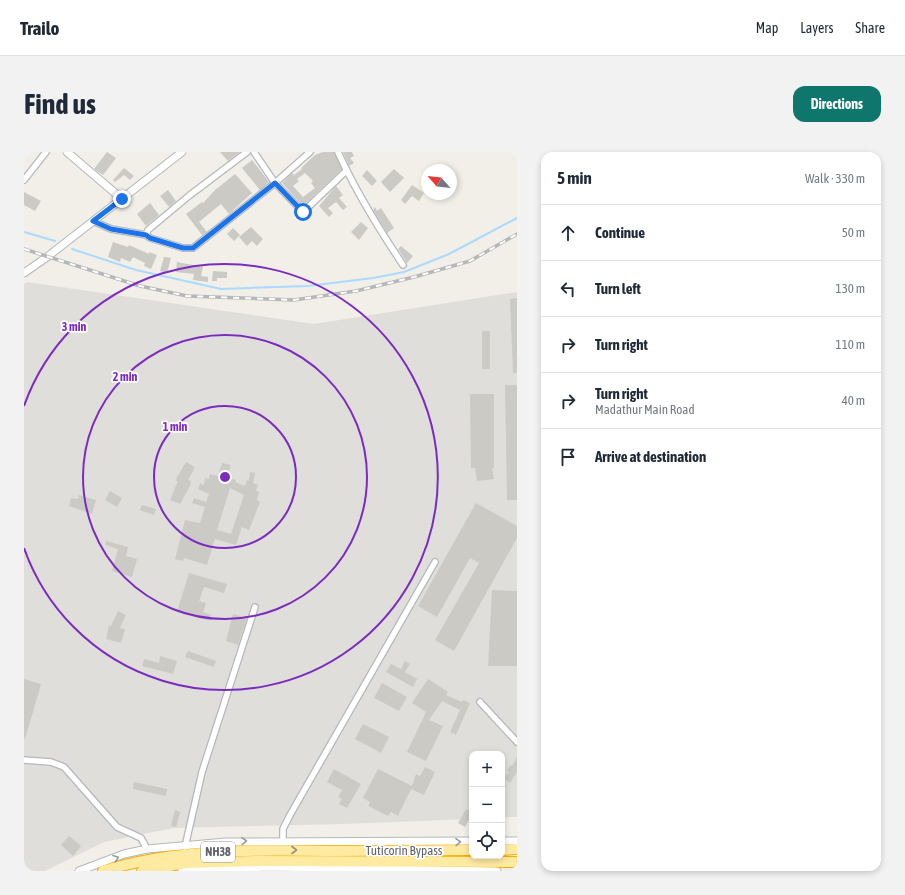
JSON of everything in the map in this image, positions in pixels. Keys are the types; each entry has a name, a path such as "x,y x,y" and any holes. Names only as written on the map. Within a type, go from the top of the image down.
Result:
{"highway":[{"name":"Tuticorin Bypass","path":"103,871 153,858 189,854 258,850 469,850"},
{"path":"505,850 517,850"},
{"name":"Tuticorin Bypass","path":"142,871 186,862 517,862"}],"street":[{"path":"24,180 46,152"},
{"path":"67,152 122,199"},
{"path":"24,273 182,152"},
{"path":"146,235 148,230 190,195 247,152"},
{"path":"254,152 275,183 303,212 346,171"},
{"path":"93,221 111,229 146,235 150,238 183,248 193,248 275,183 310,152"},
{"path":"338,152 346,171 379,229 403,266"},
{"path":"284,841 283,829 290,815 435,562"},
{"path":"185,846 202,772 254,607"},
{"path":"480,702 517,742"},
{"path":"24,760 51,762 64,767 117,827 141,838 147,849"},
{"path":"505,841 517,841"},
{"path":"79,871 124,854 147,849 226,842 469,842"},
{"path":"182,871 268,867 428,871 497,871"}],"shaded area":[{"path":"27,282 314,324 517,292 517,817 505,817 505,751 469,751 469,819 174,828 104,842 45,871 24,871 24,284"}],"building":[{"path":"107,152 116,158 103,175 94,169"},
{"path":"220,152 240,152 228,161"},
{"path":"323,152 334,152 342,169 303,206 282,183 292,173 294,175 302,169 301,168 315,155","holes":["305,173 313,181 311,183 315,188 303,197 293,186 299,181 297,179"]},
{"path":"343,152 352,152 354,156 350,158 354,163 349,166"},
{"path":"252,160 269,182 260,190 242,168"},
{"path":"124,168 134,176 130,180 124,175 115,182 113,180"},
{"path":"394,169 404,178 390,192 381,182"},
{"path":"367,170 377,181 372,186 362,176"},
{"path":"235,174 252,193 229,214 221,204 199,222 207,232 202,235 186,214 202,202 203,203 215,190"},
{"path":"412,185 421,191 421,198 419,201 412,196 405,204 401,200"},
{"path":"336,186 343,195 339,198 347,207 343,210 336,202 328,208 333,213 329,217 319,206"},
{"path":"168,190 176,201 169,207 160,196"},
{"path":"24,192 41,201 35,211 24,205"},
{"path":"150,203 159,215 146,226 137,214"},
{"path":"375,207 377,211 381,208 394,228 387,233 373,210"},
{"path":"361,222 368,228 359,240 351,232"},
{"path":"251,227 263,239 257,246 252,241 247,246 239,237"},
{"path":"233,228 240,235 234,241 227,234"},
{"path":"113,242 128,247 129,245 149,254 149,252 157,255 151,269 144,266 145,263 133,257 130,262 121,258 120,262 108,257"},
{"path":"401,246 413,256 407,263 398,249"},
{"path":"164,257 171,258 167,273 160,271"},
{"path":"177,262 203,267 201,276 208,277 208,282 193,280 194,274 176,272"},
{"path":"213,271 227,272 227,278 217,278 217,281 212,281"},
{"path":"517,298 517,373 513,373 510,299"},
{"path":"482,331 490,331 490,369 482,369"},
{"path":"505,385 517,385 517,500 507,500"},
{"path":"470,394 494,394 494,468 492,468 494,479 477,481 475,468 471,468"},
{"path":"186,462 195,467 188,480 191,481 190,486 180,504 170,500 178,481 176,481 177,477"},
{"path":"222,463 231,465 227,478 236,480 235,482 245,486 247,480 249,481 250,472 255,473 253,483 258,485 256,491 259,492 257,500 260,502 249,530 242,527 236,545 215,539 207,565 184,558 183,561 175,559 185,520 200,523 205,507 192,503 194,498 206,502 209,494 198,489 200,483 204,485 205,478 209,479 210,474 218,476","holes":["230,488 244,495 231,534 217,530"]},
{"path":"110,491 122,498 117,507 105,500"},
{"path":"79,495 96,500 92,514 69,506 71,498 78,499"},
{"path":"476,503 517,526 517,538 454,651 435,640 479,563 470,558 437,617 418,606"},
{"path":"142,505 156,509 154,515 140,510"},
{"path":"106,541 128,547 126,556 137,559 132,577 112,571 118,549 105,545"},
{"path":"189,573 227,584 224,593 204,587 199,601 206,603 203,612 211,615 210,621 177,612"},
{"path":"492,590 517,591 517,666 488,666"},
{"path":"118,611 126,615 120,628 125,629 121,643 106,639 109,625 111,626"},
{"path":"233,614 247,618 238,645 226,641"},
{"path":"188,651 216,661 214,667 185,657"},
{"path":"160,656 177,661 173,674 142,666 144,659 159,663"},
{"path":"405,661 410,664 405,672 417,679 413,687 386,672 391,664 401,669"},
{"path":"24,679 41,684 25,739 24,739"},
{"path":"428,679 448,692 446,695 462,702 463,700 470,703 456,735 450,732 460,710 442,701 429,720 443,726 426,761 407,752 426,712 412,703"},
{"path":"382,683 407,697 399,711 374,698"},
{"path":"363,724 389,737 381,753 355,739"},
{"path":"517,757 517,772 510,783 505,779 505,777 509,772 507,770 511,765 512,766"},
{"path":"425,767 435,772 424,795 411,789 398,816 391,812 388,816 368,806 370,802 363,798 378,769 412,786 416,774 420,776"},
{"path":"334,769 361,784 347,808 339,804 342,799 338,797 342,790 327,782"},
{"path":"134,782 167,789 166,796 133,789"},
{"path":"466,809 469,810 469,820 465,827 458,823"},
{"path":"175,810 180,812 176,827 171,826"},
{"path":"69,836 81,846 73,856 61,845"}],"waterway":[{"path":"72,249 136,270 221,289 308,286 373,278 404,272 449,254 517,218"},
{"path":"24,232 55,241"}],"railway":[{"path":"24,249 140,286 187,296 294,300 356,291 414,277 470,261 517,234"}],"route":[{"path":"122,199 93,221 111,229 146,235 150,238 183,248 193,248 275,183 303,212"}]}
